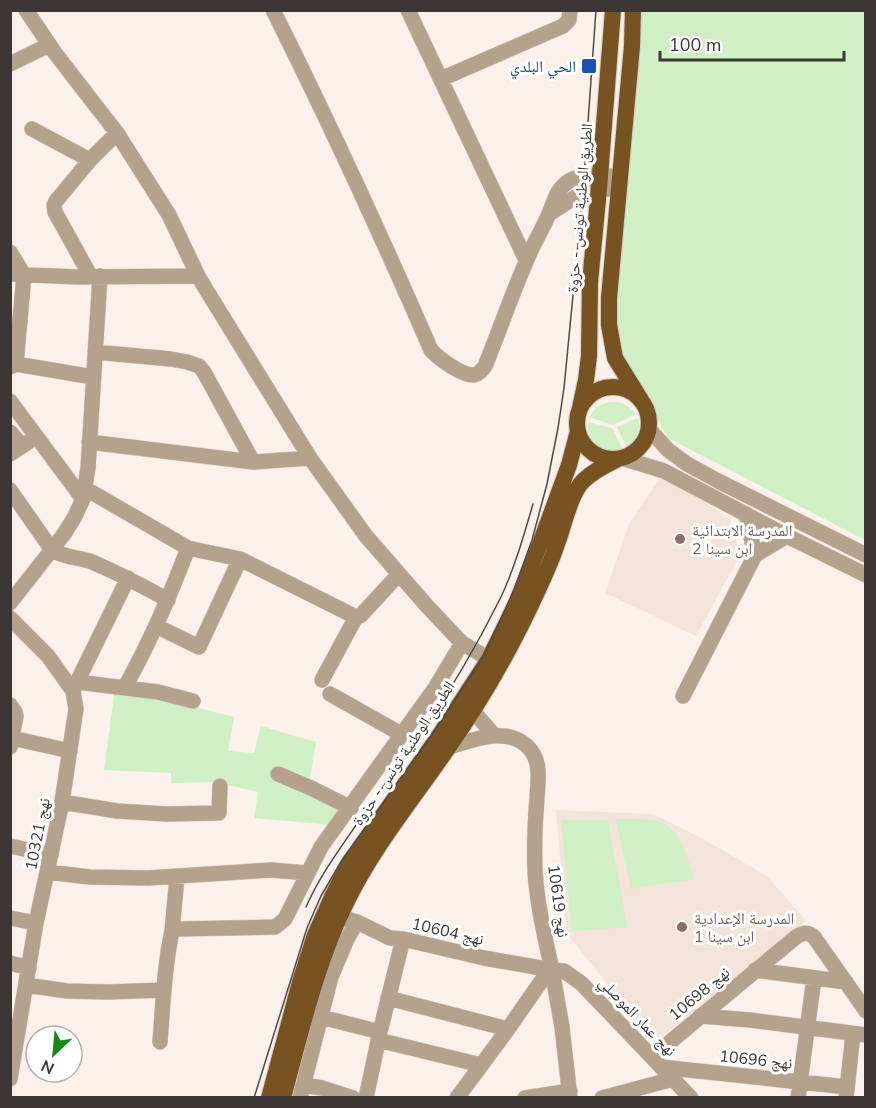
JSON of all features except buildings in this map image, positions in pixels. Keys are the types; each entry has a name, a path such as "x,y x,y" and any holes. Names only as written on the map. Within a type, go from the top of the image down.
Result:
{"highway":[{"name":"الطريق الوطنية تونس - حزوة","path":"580,408 590,356 590,282 613,10"},
{"path":"633,10 632,46 609,298 609,325 615,358 641,400 648,413 649,429 644,442 635,452 620,459 607,459 588,450 578,431 580,408 587,398 596,391 608,387 631,392 641,400"},
{"name":"الطريق الوطنية تونس - حزوة","path":"268,1098 300,982 315,935 332,897 350,862 437,739 489,659 516,604 540,544 566,473 578,431"},
{"name":"الطريق الوطنية تونس - حزوة","path":"283,1098 318,974 339,918 364,869 449,747 504,657 528,614 544,578 579,486 599,469 620,459"}],"street":[{"path":"26,10 49,45 117,133 169,215 198,276 310,458 366,536 399,574 462,643 489,659"},
{"path":"273,10 396,268 431,350 460,371 476,375 485,366 526,260 559,190 576,177 618,183"},
{"path":"408,10 526,260"},
{"path":"441,79 563,26 569,20 570,10"},
{"path":"10,64 49,45"},
{"path":"32,129 90,160"},
{"path":"10,603 69,526 85,494 95,352 96,277 54,209 56,201 90,160 117,133"},
{"path":"10,252 17,274 13,366 93,377"},
{"path":"17,274 96,277 198,276"},
{"path":"95,352 171,359 199,366 253,462"},
{"path":"10,401 36,437 85,494 188,548 240,559 356,617"},
{"path":"649,429 668,450 687,464 866,555"},
{"path":"10,432 16,450 36,437"},
{"path":"89,442 253,462 310,458"},
{"path":"620,459 664,471 866,575"},
{"path":"10,490 16,509 52,550 61,555 90,562 128,578 168,600"},
{"path":"746,514 755,555"},
{"path":"683,696 755,555 787,536"},
{"path":"125,687 156,627 188,548"},
{"path":"156,627 199,646 240,559"},
{"path":"322,680 356,617 364,612 399,574"},
{"path":"75,686 128,578"},
{"path":"10,618 75,686 125,687 193,701"},
{"path":"172,931 274,927 285,920 321,848 403,735 462,643"},
{"name":"نهج 10321","path":"10,1079 16,1013 26,985 36,923 62,802 76,709 75,686"},
{"path":"330,694 403,735"},
{"path":"10,705 16,714 11,743 69,751"},
{"path":"449,747 494,735 472,710"},
{"name":"نهج 10619","path":"494,735 512,737 526,745 539,767 535,871 540,917 562,1027 570,1094"},
{"path":"278,774 351,808"},
{"path":"62,802 117,811 166,814 219,813 220,786"},
{"path":"10,846 51,855"},
{"path":"47,872 90,877 148,878 272,870 308,873"},
{"path":"160,1042 177,877"},
{"path":"10,918 36,923"},
{"name":"نهج 10604","path":"339,918 357,922 390,938 551,970"},
{"path":"353,1098 322,1089 302,1091 331,977 357,922"},
{"name":"نهج 10698","path":"657,1062 700,1016 796,937 807,933 814,937 866,1011"},
{"path":"366,1098 403,939"},
{"path":"10,963 29,968"},
{"path":"457,1098 551,970"},
{"name":"نهج عمار الموصلي","path":"551,970 564,970 581,983 691,1098"},
{"path":"755,970 846,982"},
{"path":"798,1098 814,978"},
{"path":"26,985 67,991 164,990"},
{"path":"388,998 508,1029"},
{"path":"700,1016 750,1020 859,1035 846,1092"},
{"path":"321,1017 481,1065"},
{"name":"نهج 10696","path":"657,1062 800,1082 846,1092"},
{"path":"602,1098 636,1093 673,1078"},
{"path":"525,1098 570,1094"}],"shaded area":[{"name":"المدرسة الابتدائية ابن سينا 2","path":"663,473 730,519 740,555 696,636 605,593 629,524"},
{"name":"المدرسة الإعدادية ابن سينا 1","path":"556,810 653,814 701,838 767,876 806,921 655,1042 567,934"}],"green space":[{"path":"642,11 865,11 865,540 668,438 615,339 614,314"},
{"path":"609,402 624,404 636,414 613,425 589,417 598,407"},
{"path":"638,418 637,434 627,448 617,427"},
{"path":"588,422 612,428 623,450 609,451 593,442"},
{"path":"115,689 157,697 234,717 228,751 254,753 261,726 316,742 309,784 349,800 330,825 254,818 258,792 216,782 171,783 171,773 104,770"},
{"path":"616,819 653,820 673,830 686,853 694,879 631,889"},
{"path":"561,820 608,820 627,927 572,931"}],"tram line":[{"path":"254,1098 307,928 321,896 342,860 431,736 484,656 514,590 532,540 547,484 564,388 583,192 596,10"},
{"path":"306,907 331,861 432,717 473,650 505,588 533,504"}],"place":[{"name":"الحي البلدي","path":"589,66"},
{"name":"المدرسة الابتدائية ابن سينا 2","path":"680,539"},
{"name":"المدرسة الإعدادية ابن سينا 1","path":"682,927"}]}
